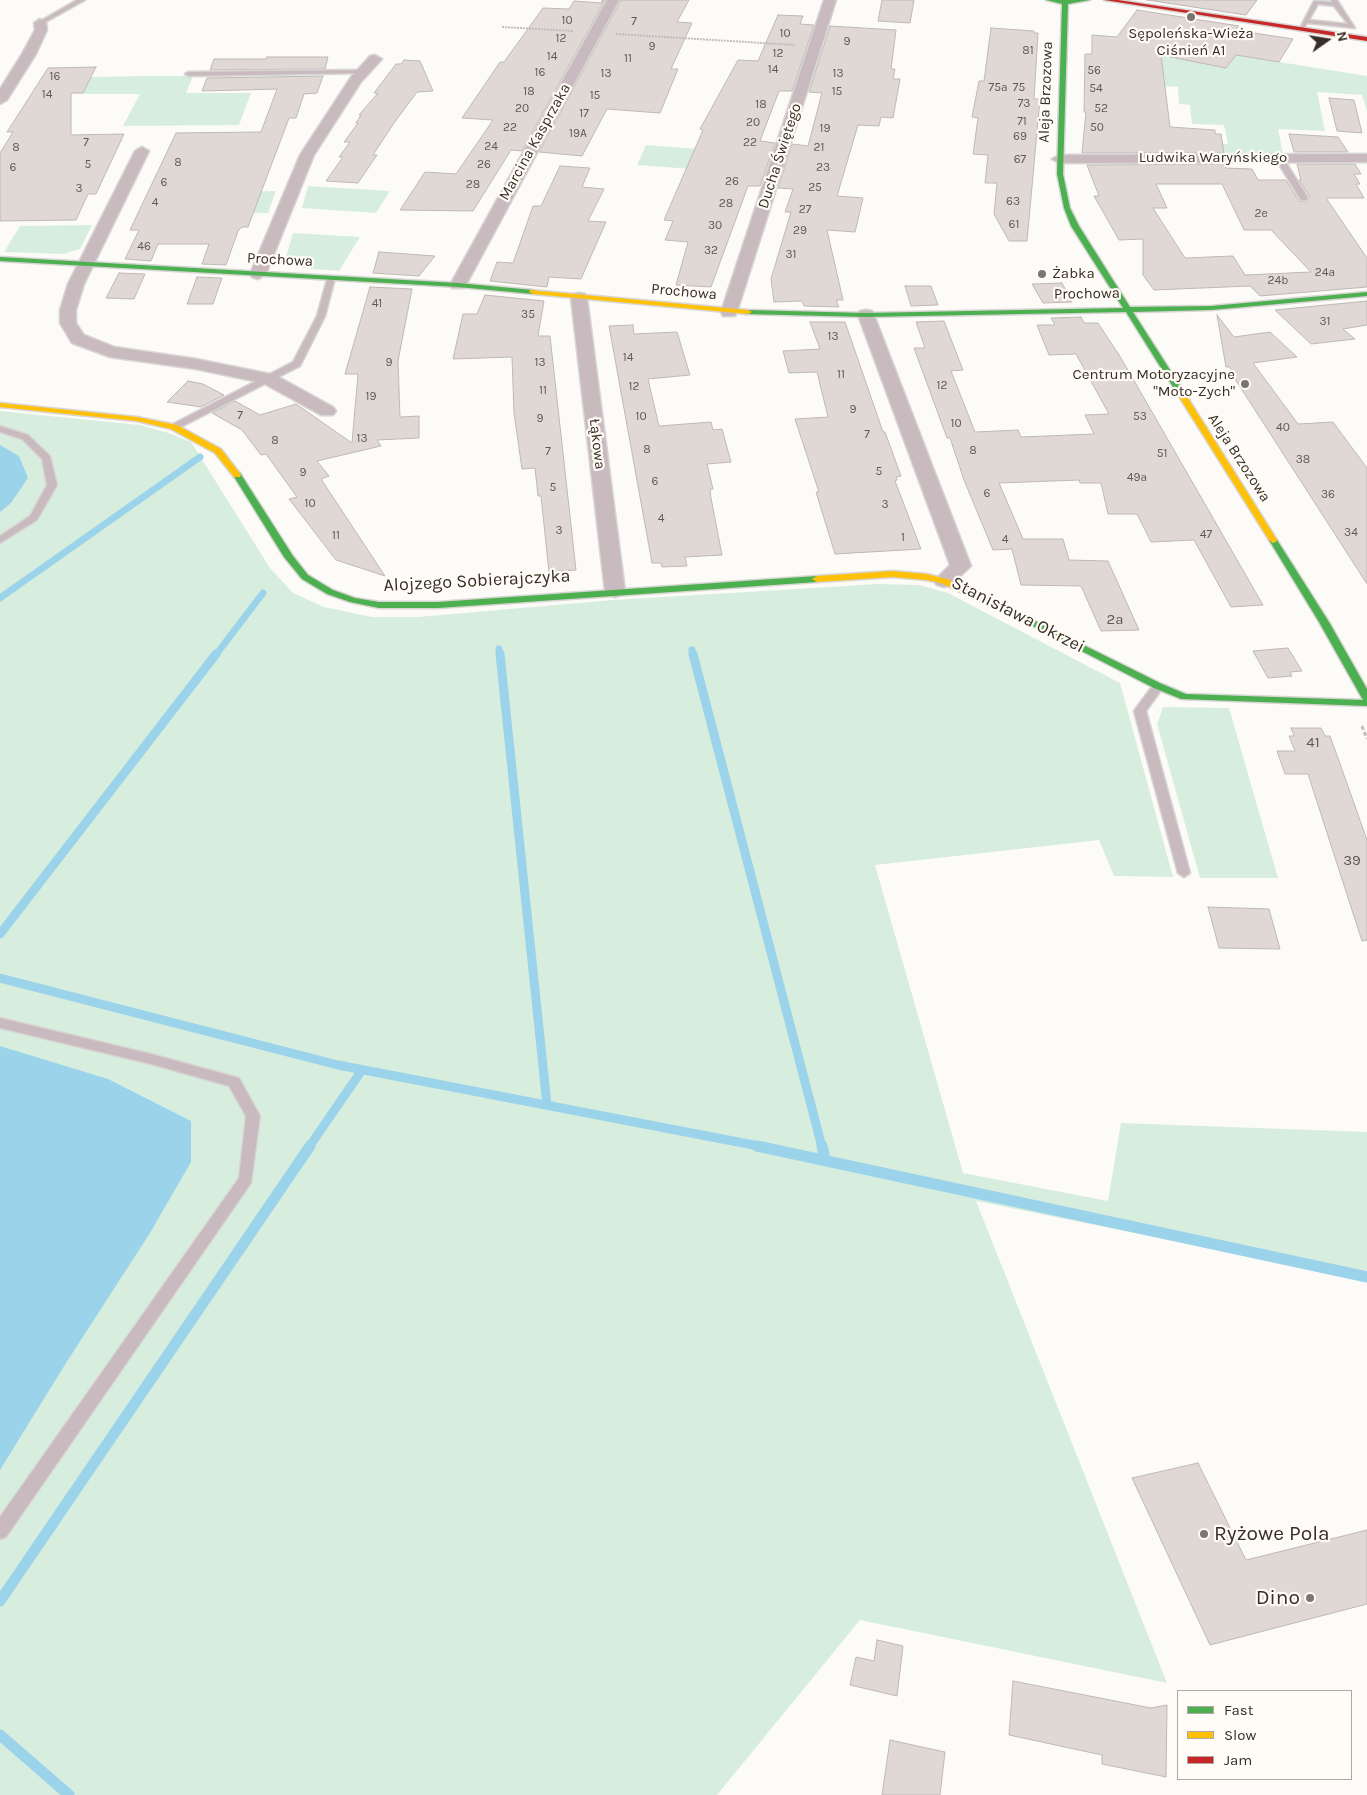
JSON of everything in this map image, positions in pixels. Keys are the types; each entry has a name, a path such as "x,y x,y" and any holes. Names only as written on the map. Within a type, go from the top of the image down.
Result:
{"street":[{"name":"Marcina Kasprzaka","path":"458,285 613,0"},
{"name":"Ducha Świętego","path":"729,312 830,0"},
{"path":"1049,0 1064,2 1088,0"},
{"path":"1107,0 1303,25 1367,39"},
{"name":"Aleja Brzozowa","path":"1064,2 1059,159 1062,190 1075,226 1324,622 1367,698"},
{"path":"0,100 6,80 29,54 40,30 40,24"},
{"path":"258,274 307,155 363,72 375,58"},
{"path":"142,151 76,284 68,310 68,323 78,339 110,352 196,364 269,379 328,411"},
{"name":"Ludwika Waryńskiego","path":"1059,159 1367,158"},
{"name":"Prochowa","path":"0,259 458,285 729,312 866,315 1125,308 1210,308 1367,294"},
{"name":"Łąkowa","path":"579,298 615,591"},
{"name":"Stanisława Okrzei","path":"866,315 961,566 944,582 989,601 1158,686 1186,697 1367,703"},
{"name":"Alojzego Sobierajczyka","path":"0,405 108,415 174,427 218,451 231,465 289,557 305,577 330,592 353,600 379,605 404,606 893,574 926,576 944,582"}],"lane":[{"path":"40,24 82,0"},
{"path":"1316,2 1335,2 1353,27 1303,25 1316,2"},
{"path":"188,74 363,72"},
{"path":"1279,158 1304,198"},
{"path":"174,427 297,364 321,316 331,278"},
{"path":"0,429 25,437 47,458 52,485 34,518 0,540"},
{"path":"1158,686 1140,711 1184,872"},
{"path":"0,1023 151,1059 234,1082 253,1116 246,1179 0,1531"}],"path":[{"path":"502,27 816,46"}],"green space":[{"path":"1150,52 1226,68 1236,55 1367,76 1367,111 1362,95 1317,92 1325,131 1278,129 1283,154 1222,154 1219,144 1228,144 1224,125 1192,124 1190,105 1179,104 1178,87 1149,85"},
{"path":"193,76 186,93 251,93 239,125 123,126 140,94 82,94 91,77"},
{"path":"646,145 768,154 761,174 637,165"},
{"path":"308,186 390,191 376,213 302,208"},
{"path":"276,191 268,213 203,213 211,192"},
{"path":"92,225 80,249 63,254 4,252 20,226"},
{"path":"293,233 360,237 339,271 302,268 285,260"},
{"path":"0,411 140,425 169,433 191,442 270,568 293,593 324,607 372,617 418,617 613,600 878,584 919,585 948,593 1120,683 1173,877 1114,876 1099,840 875,865 963,1173 1108,1201 1121,1123 1367,1132 1367,1280 976,1201 1167,1683 860,1620 717,1795 0,1795"},
{"path":"1163,707 1229,708 1278,878 1200,878 1157,724"}],"water":[{"path":"0,445 19,456 28,478 11,503 0,512"},
{"path":"0,1046 108,1079 191,1121 191,1162 150,1233 0,1470"}],"building":[{"path":"602,0 605,0 522,151 511,150 473,211 400,210 425,172 456,174 493,120 462,118 500,62 504,62 543,8 569,9 574,1 602,3"},
{"path":"621,0 689,0 677,22 692,23 671,69 678,69 660,113 607,109 582,156 539,152"},
{"path":"882,0 914,0 910,23 878,21"},
{"path":"1147,0 1257,0 1246,15"},
{"path":"1137,10 1239,26 1235,30 1293,39 1279,62 1236,55 1226,68 1161,55 1170,127 1215,130 1215,134 1221,134 1224,153 1082,153 1086,112 1084,112 1085,54 1092,54 1092,35 1117,37"},
{"path":"778,15 803,16 800,24 814,25 792,91 779,91 760,141 775,143 760,186 748,186 711,287 676,285 688,242 665,240 673,221 664,220 703,130 700,129 738,60 758,61"},
{"path":"830,26 896,30 891,69 895,69 893,79 900,79 893,118 881,117 879,126 858,125 837,196 863,198 855,232 827,230 843,300 836,300 839,307 804,306 802,301 774,302 771,279 791,212 785,212 793,189 778,188 792,144 808,146 822,93 809,92"},
{"path":"991,28 1034,31 1034,33 1038,33 1034,99 1040,99 1027,241 1009,241 994,214 997,183 985,183 988,155 973,154 978,118 972,117 979,81 984,81"},
{"path":"267,57 328,57 325,69 210,70 214,59 266,59"},
{"path":"404,60 420,61 433,91 417,92 373,155 377,155 358,183 326,181 343,157 339,157 350,142 344,142 358,123 356,123 361,115 359,115 378,93 374,93 396,64 401,64"},
{"path":"96,67 83,93 71,93 71,135 124,134 96,194 88,194 76,220 0,221 0,153 13,132 7,132 48,68"},
{"path":"323,76 317,93 304,94 296,118 289,118 248,227 242,227 238,231 226,265 202,264 209,244 158,244 151,261 125,259 139,230 130,230 176,133 261,132 277,89 202,91 207,78"},
{"path":"1329,98 1354,100 1362,133 1337,131"},
{"path":"1289,134 1338,137 1348,152 1294,152"},
{"path":"1226,164 1226,168 1252,169 1258,180 1286,180 1299,201 1307,202 1310,197 1299,180 1301,180 1297,164 1355,164 1361,174 1354,174 1360,184 1356,184 1364,198 1326,198 1367,258 1367,287 1260,296 1250,286 1154,290 1143,275 1143,239 1119,240 1094,196 1099,196 1087,165","holes":["1156,184 1222,184 1244,230 1271,230 1311,272 1245,275 1233,256 1185,258 1153,208 1167,208"]},
{"path":"560,166 590,168 582,187 604,189 588,221 606,222 581,279 549,277 547,287 490,281 497,262 513,263 533,206 541,206"},
{"path":"379,252 435,256 419,276 373,273"},
{"path":"119,273 145,274 134,299 106,298"},
{"path":"197,277 222,278 213,304 187,304"},
{"path":"1062,283 1072,302 1043,303 1032,284"},
{"path":"905,286 931,286 938,305 911,306"},
{"path":"370,287 412,289 398,361 400,417 419,416 419,438 377,440 381,446 317,461 329,476 321,479 385,576 336,560 289,499 297,497 266,454 261,455 242,430 212,413 235,401 260,415 296,404 352,443 358,374 345,374"},
{"path":"485,295 544,301 538,336 550,336 576,570 549,572 541,496 538,496 535,468 522,469 514,413 512,357 453,359 463,314 477,314"},
{"path":"1367,301 1367,325 1343,329 1355,339 1311,344 1275,310"},
{"path":"1217,315 1234,337 1270,332 1297,357 1253,363 1298,424 1333,422 1367,468 1367,584 1235,379 1230,367 1226,367"},
{"path":"1081,317 1084,323 1098,323 1121,358 1263,605 1231,607 1194,540 1151,542 1137,514 1108,514 1101,483 1080,483 1079,480 999,483 1023,539 1063,539 1069,560 1108,561 1139,630 1101,631 1081,586 1021,585 1012,549 993,550 964,480 950,438 947,438 914,348 925,348 916,322 944,321 963,370 951,371 975,432 1018,430 1021,437 1094,434 1085,415 1109,414 1076,354 1049,355 1037,325 1055,325 1051,318"},
{"path":"810,322 845,322 883,432 885,432 901,476 896,477 897,480 895,481 921,549 835,554 816,492 819,492 795,419 828,417 817,372 789,373 783,351 820,349"},
{"path":"633,325 634,334 677,332 690,375 648,379 659,426 711,422 713,430 722,429 731,462 707,464 713,489 710,489 711,498 722,555 685,557 687,566 662,567 661,563 652,563 609,326"},
{"path":"188,381 203,384 224,395 201,407 167,402"},
{"path":"1288,648 1302,671 1290,672 1292,676 1268,678 1253,651"},
{"path":"1291,728 1321,728 1325,736 1330,736 1339,761 1367,840 1367,940 1362,941 1308,774 1285,774 1277,751 1295,751 1289,736 1294,736"},
{"path":"1208,907 1269,909 1280,949 1219,948"},
{"path":"1198,1463 1246,1560 1367,1530 1367,1604 1210,1645 1132,1478"},
{"path":"877,1640 903,1646 897,1696 850,1685 856,1657 874,1661"},
{"path":"1013,1681 1151,1708 1167,1705 1166,1777 1102,1764 1102,1755 1009,1735"},
{"path":"890,1740 945,1752 940,1795 882,1795"}],"waterway":[{"path":"0,598 200,457"},
{"path":"215,656 263,593"},
{"path":"499,649 500,656"},
{"path":"692,650 693,656"},
{"path":"0,934 216,654"},
{"path":"500,654 547,1105"},
{"path":"693,654 822,1147"},
{"path":"0,978 338,1065 764,1147"},
{"path":"309,1147 362,1070"},
{"path":"0,1601 310,1146"},
{"path":"757,1146 1367,1277"},
{"path":"822,1146 825,1159"},
{"path":"0,1735 69,1795"}],"traffic: fast":[{"path":"1049,0 1070,3 1087,0"},
{"path":"1065,2 1060,174 1067,208 1075,226 1182,395"},
{"path":"0,259 458,285 533,292"},
{"path":"748,312 866,315 1211,308 1367,294"},
{"path":"237,475 289,557 305,577 330,592 353,600 379,605 438,605 817,579"},
{"path":"1273,540 1324,622 1367,698"},
{"path":"1014,614 1158,686 1185,697 1367,703"}],"traffic: slow":[{"path":"533,292 748,312"},
{"path":"1182,395 1273,540"},
{"path":"0,405 137,419 174,427 218,451 237,475"},
{"path":"817,579 893,574 926,577 944,581 1014,614"}],"traffic: jam":[{"path":"1107,0 1367,39"}],"place":[{"name":"Sępoleńska-Wieża Ciśnień A1","path":"1191,17"},
{"name":"Żabka","path":"1042,274"},
{"name":"Centrum Motoryzacyjne \"Moto-Zych\"","path":"1245,384"},
{"name":"Ryżowe Pola","path":"1204,1534"},
{"name":"Dino","path":"1310,1598"}]}
